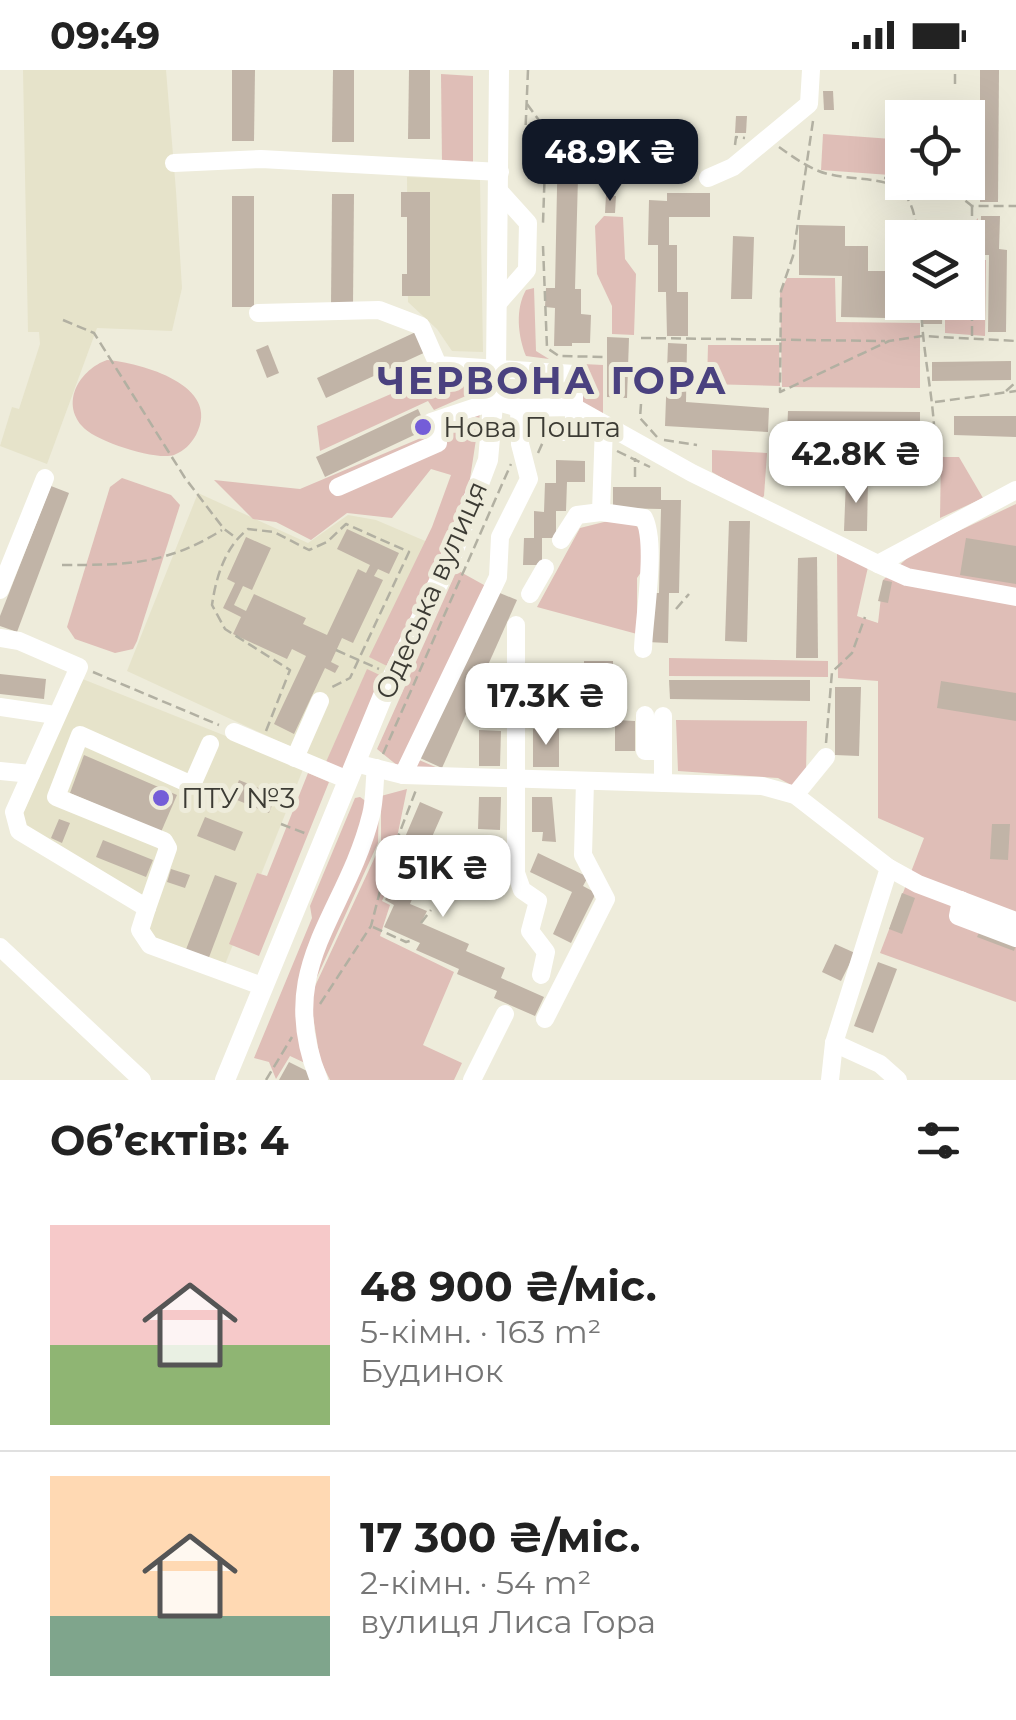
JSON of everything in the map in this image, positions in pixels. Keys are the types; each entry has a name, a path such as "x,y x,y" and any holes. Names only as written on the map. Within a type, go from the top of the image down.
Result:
{"main road":[{"name":"Одеська вулиця","path":"226,1080 352,772 478,490 490,448 498,303 499,70"}],"street":[{"path":"708,178 733,167 810,104 810,70"},
{"path":"174,163 261,160 500,182 528,223 528,270 498,303"},
{"path":"258,313 379,310 422,326 438,365 574,374 574,432 562,432"},
{"path":"338,487 438,443 431,422 494,401 519,408 574,407 635,442 907,577 1016,598"},
{"path":"413,775 498,577 500,537 529,478 520,444 519,408"},
{"path":"601,512 604,425"},
{"path":"0,590 45,478"},
{"path":"878,564 1016,490"},
{"path":"561,540 577,515 634,515 648,526 650,572 645,585 643,649"},
{"path":"530,594 545,568"},
{"path":"516,625 516,873 522,890 538,901 530,932 546,952 541,975"},
{"path":"10,640 79,667 14,812 19,831 147,908"},
{"path":"296,758 320,701"},
{"path":"0,706 55,715"},
{"path":"654,716 663,751 663,783"},
{"path":"234,732 296,758 352,772 376,768 413,775 762,786 795,795 889,868 1016,922"},
{"path":"210,744 192,785 80,735 56,797 164,841 168,848 140,930 150,945 262,986"},
{"path":"795,795 826,757"},
{"path":"318,1080 302,1026 300,1000 309,968 371,814 376,768"},
{"path":"0,772 30,774"},
{"path":"545,1019 606,899 582,855 585,780"},
{"path":"830,1080 834,1043 889,868"},
{"path":"961,900 958,916 1016,938"},
{"path":"0,947 142,1080"},
{"path":"472,1080 506,1014"},
{"path":"834,1043 880,1064 898,1080"}],"path":[{"path":"528,70 525,140 544,165"},
{"path":"955,84 956,70"},
{"path":"527,104 547,132 542,300 547,348 560,356 605,357"},
{"path":"810,104 813,119 793,256 781,291 780,392 889,340"},
{"path":"547,132 590,134 598,126 640,126"},
{"path":"733,167 736,138 769,138 831,175 885,178"},
{"path":"879,178 910,202 914,220"},
{"path":"964,200 972,206 1016,206"},
{"path":"972,206 972,339"},
{"path":"64,320 94,333 185,478 224,529 236,538"},
{"path":"922,320 926,377 935,402 935,450"},
{"path":"641,338 889,340 922,336 1016,341"},
{"path":"1005,392 1016,382"},
{"path":"935,402 1016,392"},
{"path":"641,404 640,418 659,439 697,445"},
{"path":"538,456 547,432 562,432"},
{"path":"635,442 635,477"},
{"path":"376,768 520,444"},
{"path":"260,743 290,670 238,638 216,618 214,589 236,538 248,528 257,528 309,550 327,542 346,524 409,552 350,678 332,686 320,701"},
{"path":"62,565 138,565 188,551 224,529"},
{"path":"676,610 690,594"},
{"path":"826,757 832,672 857,644 864,616"},
{"path":"336,650 394,676"},
{"path":"79,667 234,732"},
{"path":"266,1080 283,1047 302,1026 371,926 413,775"},
{"path":"281,824 311,835"},
{"path":"422,923 431,910"},
{"path":"371,926 406,942 413,940"}],"shaded area":[{"path":"23,70 166,70 182,288 172,331 97,328 47,464 0,446 12,407 19,409 40,344 39,332 28,332"},
{"path":"441,74 473,76 473,165 442,164"},
{"path":"823,134 885,138 885,175 821,170"},
{"path":"407,177 480,180 483,352 452,351 437,329 408,302"},
{"path":"604,216 623,217 625,259 636,274 634,335 612,334 612,306 597,274 595,226"},
{"path":"986,260 985,336 945,333 945,320 985,320"},
{"path":"787,278 835,278 836,322 920,323 920,388 782,387 780,293"},
{"path":"534,288 536,351 549,359 526,356 521,340 520,306 526,290"},
{"path":"708,345 779,345 780,386 707,384"},
{"path":"107,360 157,372 189,390 198,403 201,418 187,447 165,456 140,452 99,438 82,426 73,406 76,387 89,371"},
{"path":"583,364 603,365 603,416 582,407"},
{"path":"437,374 469,377 468,395 434,410 428,401 320,451 317,426"},
{"path":"480,413 468,492 391,668 369,657 432,527 451,475 431,469 392,518 347,513 311,540 276,522 253,519 214,480 300,489"},
{"path":"712,450 767,453 764,496 760,500 712,472"},
{"path":"941,457 959,457 983,498 940,518"},
{"path":"122,478 171,495 180,505 137,641 133,649 115,653 75,639 67,627 110,487"},
{"path":"198,493 308,543 348,515 376,520 444,549 343,771 127,671"},
{"path":"1016,504 1016,1002 880,953 924,838 878,818 878,681 838,678 837,550 868,567 857,616 878,623 883,580 914,552"},
{"path":"616,519 635,524 644,536 646,565 637,578 637,634 537,607 580,528"},
{"path":"457,570 493,590 419,760 438,768 403,770 377,749"},
{"path":"669,658 828,661 828,677 669,676"},
{"path":"367,669 386,678 343,771 326,762"},
{"name":"ПТУ №3","path":"80,678 304,767 224,967 152,941 144,930 152,905 19,824"},
{"path":"676,720 807,721 806,773 795,787 778,778 678,771"},
{"path":"308,773 329,782 259,956 229,944 257,873 267,876"},
{"path":"407,789 393,857 399,860 382,901 390,905 380,936 454,972 423,1045 462,1063 454,1080 330,1080 320,1060 310,997 381,844 381,796"},
{"path":"379,797 378,843 307,999 320,1070 290,1056 276,1079 269,1062 254,1058 312,918 310,906 355,798 367,802"}],"building":[{"path":"232,70 255,70 254,141 232,141"},
{"path":"333,70 354,70 354,142 332,142"},
{"path":"409,70 430,70 430,139 408,139"},
{"path":"980,70 999,70 998,202 980,202 985,200 985,100 980,100"},
{"path":"823,91 833,91 834,110 824,110"},
{"path":"736,116 747,116 746,133 735,133"},
{"path":"619,130 620,181 598,182 597,131"},
{"path":"558,139 579,140 575,289 581,289 581,314 591,315 590,343 572,346 554,346 555,308 545,307 546,288 555,288"},
{"path":"401,192 430,192 430,296 402,296 402,274 407,274 407,217 401,217"},
{"path":"667,193 710,193 710,217 669,217 669,245 677,245 677,292 688,292 688,336 667,336 666,292 658,292 658,245 648,245 649,200 667,201"},
{"path":"332,194 354,194 353,306 331,306"},
{"path":"606,195 616,196 615,213 605,213"},
{"path":"232,196 254,196 254,307 232,307"},
{"path":"981,216 1000,216 999,249 1007,250 1006,332 988,332 989,255 985,255 985,220"},
{"path":"799,225 845,226 845,246 868,246 868,271 885,271 885,318 841,317 842,276 799,275"},
{"path":"733,236 754,237 752,299 731,299"},
{"path":"923,320 942,320 942,324 923,324"},
{"path":"418,331 428,351 326,398 317,378"},
{"path":"607,337 629,338 627,398 607,397"},
{"path":"668,343 687,344 686,402 769,408 768,432 665,426"},
{"path":"268,345 279,373 267,378 256,350"},
{"path":"1011,361 1011,380 932,381 932,362"},
{"path":"418,409 427,429 325,477 316,457"},
{"path":"788,411 920,412 920,433 787,432"},
{"path":"954,416 1016,416 1016,437 954,435"},
{"path":"556,460 585,461 585,482 567,482 566,511 556,511 556,538 542,538 542,565 523,565 524,538 534,538 534,511 544,512 545,483 556,483"},
{"path":"846,480 868,481 867,531 844,531"},
{"path":"51,486 69,493 17,632 0,626 0,616"},
{"path":"613,487 661,487 661,500 681,500 679,593 669,593 668,643 647,642 648,593 659,593 661,509 613,508"},
{"path":"729,521 750,521 747,642 725,641"},
{"path":"347,529 399,553 389,574 378,569 374,576 383,580 353,643 342,638 331,662 339,666 335,673 325,668 294,734 274,724 306,656 292,649 287,659 233,634 241,617 223,608 235,583 227,579 246,537 271,548 252,590 243,586 234,605 246,611 254,594 306,618 303,624 327,635 358,569 366,573 370,565 337,549"},
{"path":"966,538 1016,546 1016,584 960,575"},
{"path":"817,557 818,658 796,658 798,558"},
{"path":"883,580 892,582 888,603 878,601"},
{"path":"495,591 517,600 442,768 420,758"},
{"path":"584,661 613,661 613,709 584,708"},
{"path":"0,674 46,679 44,699 0,694"},
{"path":"533,674 553,674 553,711 534,711"},
{"path":"669,680 810,680 810,701 670,699"},
{"path":"941,681 1016,693 1016,721 937,708"},
{"path":"835,687 861,687 859,756 835,755"},
{"path":"615,720 635,721 635,751 615,751"},
{"path":"533,729 559,729 559,767 533,767"},
{"path":"479,730 501,731 500,766 479,766"},
{"path":"84,755 177,795 161,832 70,793"},
{"path":"239,780 276,795 269,813 232,798"},
{"path":"479,797 501,797 500,830 478,829"},
{"path":"532,797 552,797 556,842 542,841 543,832 532,832"},
{"path":"420,802 443,812 420,864 426,867 410,904 427,911 421,923 469,944 466,951 505,968 501,978 544,997 535,1016 494,998 497,991 457,974 459,969 416,950 420,943 384,927 394,905 385,900 403,858 397,856"},
{"path":"205,817 243,832 235,851 197,836"},
{"path":"59,819 70,823 62,843 51,838"},
{"path":"992,824 1010,824 1008,860 990,859"},
{"path":"103,840 153,860 146,877 96,857"},
{"path":"538,853 588,877 583,886 596,893 571,943 553,934 572,892 530,872"},
{"path":"171,869 190,875 185,888 167,882"},
{"path":"215,875 237,883 208,960 185,952"},
{"path":"902,893 915,898 902,934 889,929"},
{"path":"981,928 1016,945 1014,951 977,937"},
{"path":"835,944 855,953 841,981 822,972"},
{"path":"878,962 897,969 873,1033 854,1026"},
{"path":"289,1062 313,1074 310,1080 279,1080"}],"place":[{"name":"Нова Пошта","path":"423,427"},
{"name":"ПТУ №3","path":"161,798"}],"district":[{"name":"ЧЕРВОНА ГОРА","path":"553,380"}]}
